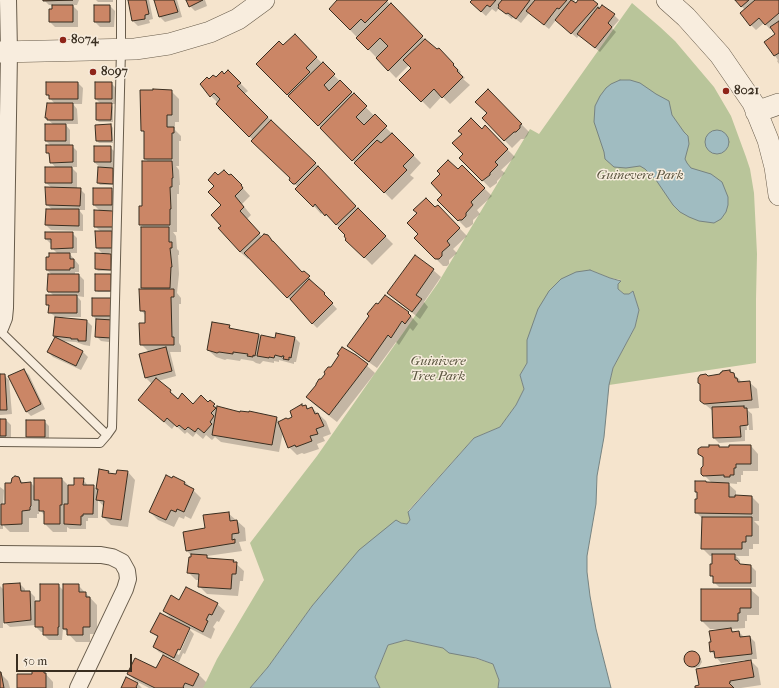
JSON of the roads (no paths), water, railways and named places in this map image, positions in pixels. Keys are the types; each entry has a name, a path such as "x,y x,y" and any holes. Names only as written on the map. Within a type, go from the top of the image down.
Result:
{"street":[{"path":"0,329 6,308 4,52 8,0"},
{"path":"4,52 121,50 169,44 210,32 238,19 264,0"},
{"path":"671,1 720,55 753,103 756,112 774,139 775,167 779,195"},
{"path":"756,112 779,104"},
{"path":"0,554 101,555 112,557 122,562 127,571 128,580 125,589 78,688"}],"lane":[{"path":"0,442 100,443 112,428 121,0"},
{"path":"0,329 107,435"}],"water":[{"path":"620,80 630,80 640,83 669,101 672,115 688,136 689,144 685,159 687,163 691,168 711,174 722,182 728,197 728,205 726,212 721,219 714,223 699,221 689,217 680,212 673,205 656,180 645,169 640,166 626,168 614,167 605,159 594,122 595,106 606,88"},
{"path":"717,130 725,134 729,142 725,150 717,154 709,150 705,142 709,134"},
{"path":"590,270 621,281 618,284 618,289 624,294 629,294 633,291 639,310 635,327 613,368 609,385 604,437 597,476 596,504 587,556 587,572 596,629 611,688 498,688 499,680 493,664 476,658 449,653 443,648 406,640 388,645 375,677 380,688 250,688 268,667 312,606 359,550 396,520 407,524 410,520 408,512 474,438 500,427 516,405 524,389 520,375 527,363 527,340 538,309 549,291 561,279 576,272"}],"place":[{"name":"8074","path":"63,40"},
{"name":"8097","path":"93,72"},
{"name":"8021","path":"726,91"}],"park label":[{"name":"Guinevere Park","path":"640,176"},
{"name":"Guinivere Tree Park","path":"438,370"}]}
